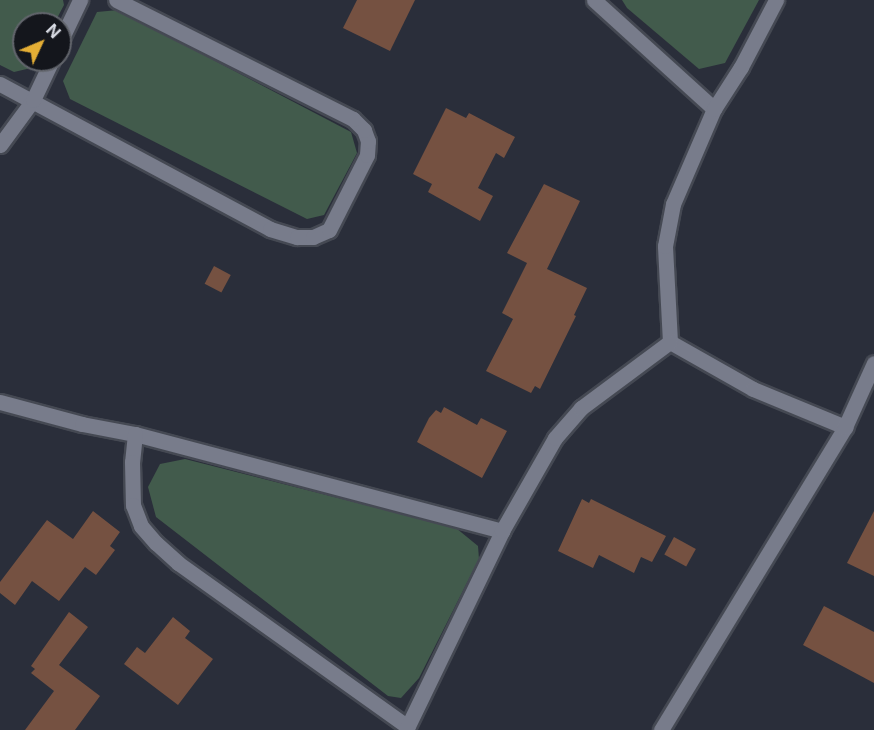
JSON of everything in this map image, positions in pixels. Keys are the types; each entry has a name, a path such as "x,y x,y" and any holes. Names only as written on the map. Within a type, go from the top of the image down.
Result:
{"street":[{"path":"72,17 80,0"},
{"path":"0,84 270,229 297,237 313,237 329,230 367,155 368,141 364,130 353,119 116,0"},
{"path":"594,0 714,109"},
{"path":"670,342 665,246 671,215 714,109 741,67 776,0"},
{"path":"0,145 33,100 46,72"},
{"path":"670,342 753,389 844,428"},
{"path":"135,434 132,462 133,505 141,525 156,543 178,563 407,729 502,531 555,438 580,408 670,342"},
{"path":"661,730 844,428 874,363"},
{"path":"0,402 82,424 135,434 502,531"}],"green space":[{"path":"0,0 63,0 64,5 60,12 12,12 12,71 0,65"},
{"path":"622,0 759,0 725,63 699,69 627,8"},
{"path":"118,10 351,132 357,153 324,215 307,219 70,99 63,81 67,72 72,72 72,63 97,12"},
{"path":"185,459 456,528 478,546 479,559 419,678 401,698 388,696 156,517 148,487 160,464"}],"building":[{"path":"357,0 415,0 390,51 343,28"},
{"path":"446,108 466,118 469,113 515,137 504,158 496,153 478,188 493,196 480,221 428,192 432,184 413,174"},
{"path":"544,184 580,201 547,269 587,288 574,315 576,316 540,389 535,386 531,393 486,371 513,319 502,313 527,263 507,253"},
{"path":"214,266 231,275 221,293 205,284"},
{"path":"444,407 477,425 481,418 507,431 482,478 417,442 429,418 436,410 441,413"},
{"path":"582,499 589,503 591,499 666,536 652,562 641,557 634,573 599,555 593,568 558,551"},
{"path":"93,511 120,532 110,546 115,550 96,575 85,567 59,601 32,581 15,605 0,593 0,582 47,520 73,539"},
{"path":"874,511 874,576 847,563"},
{"path":"674,537 696,549 686,567 664,554"},
{"path":"824,606 874,632 874,683 803,645"},
{"path":"69,612 88,627 59,665 100,696 75,730 25,730 54,691 31,673 35,669 31,666"},
{"path":"173,617 190,631 185,638 213,659 178,705 124,664 137,647 145,653"}]}
